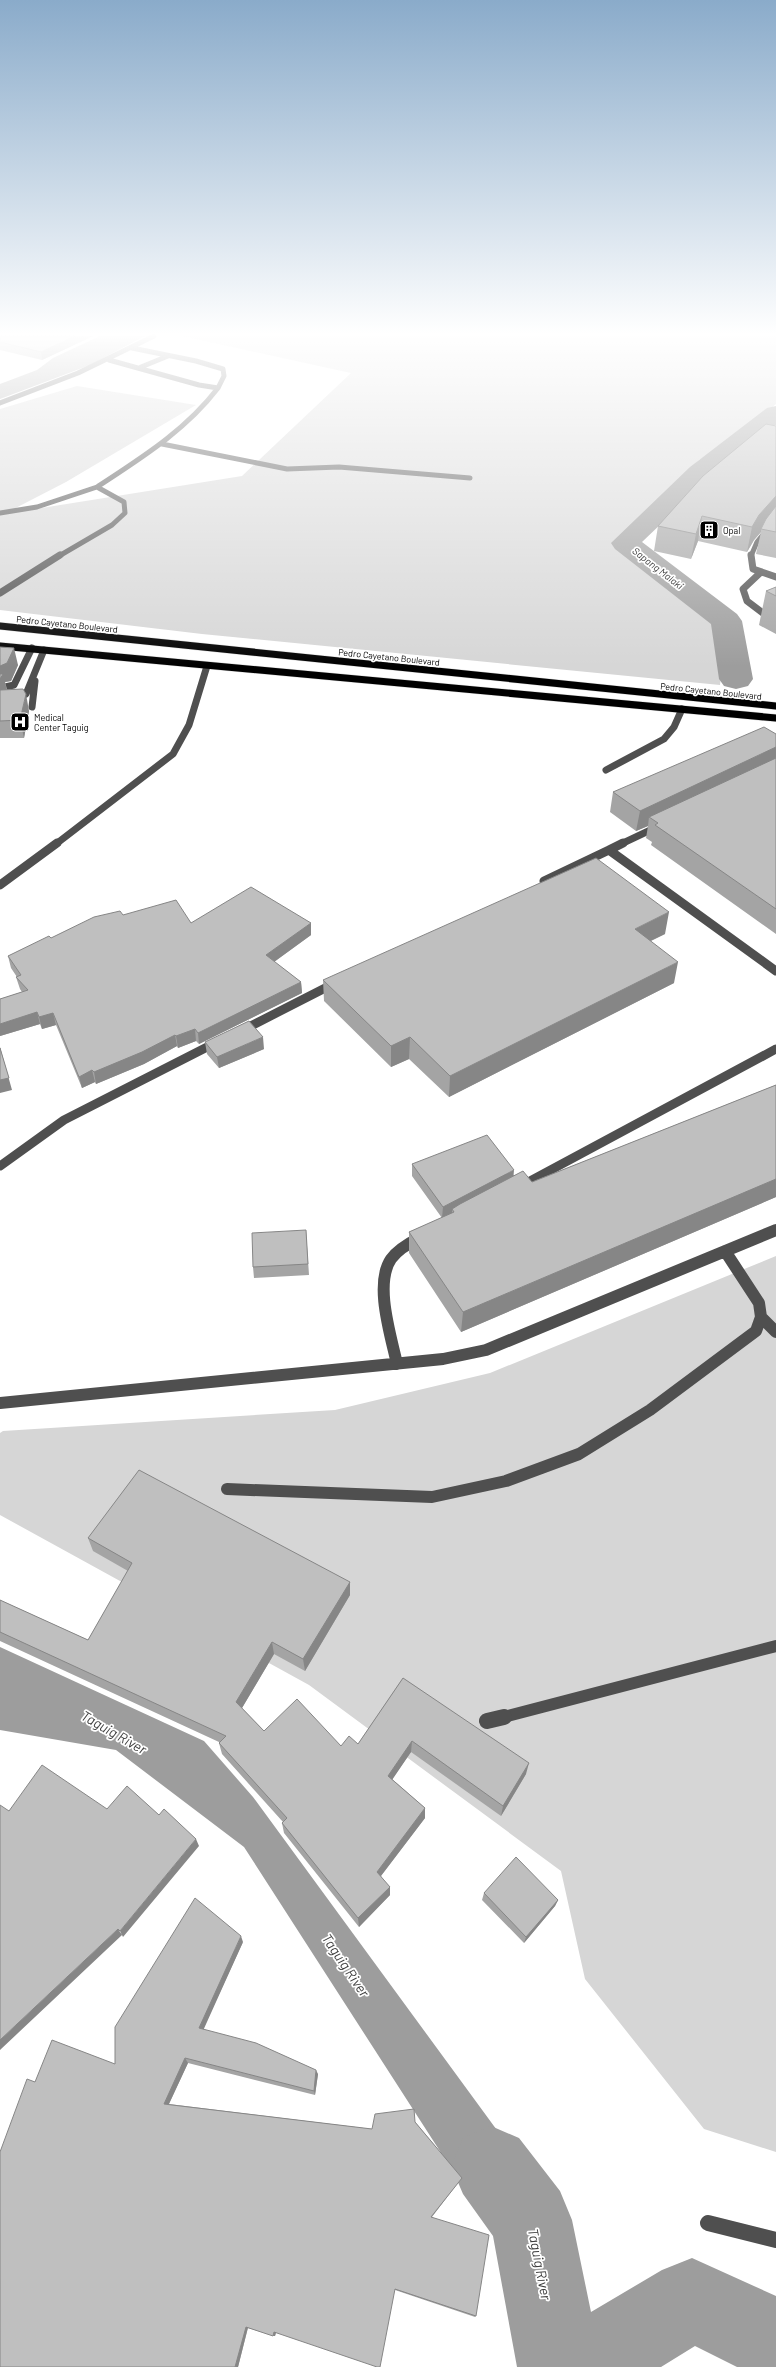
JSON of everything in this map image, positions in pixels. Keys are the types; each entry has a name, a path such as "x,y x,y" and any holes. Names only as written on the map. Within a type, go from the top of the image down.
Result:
{"main road":[{"name":"Pedro Cayetano Boulevard","path":"0,626 51,641 207,666 776,718"},
{"name":"Pedro Cayetano Boulevard","path":"0,646 32,648 51,641 776,706"}],"street":[{"path":"0,513 23,511 53,503 97,487 158,446"},
{"path":"175,446 287,469 339,467 470,478"},
{"path":"0,593 15,582 112,525 124,513 124,502 97,487"},
{"path":"776,518 750,552 753,569 776,577"},
{"path":"760,572 743,589 747,601 768,617"},
{"path":"0,701 11,701 26,694 51,641"},
{"path":"0,688 14,685 32,648"},
{"path":"0,885 69,835 173,754 189,725 207,666"},
{"path":"32,707 37,668"},
{"path":"606,770 664,739 674,727 682,709"},
{"path":"537,884 664,823"},
{"path":"609,850 776,971"},
{"path":"0,1166 64,1120 345,978"},
{"path":"508,1193 776,1048"},
{"path":"0,1403 443,1359 486,1350 776,1230"},
{"path":"396,1364 386,1305 385,1285 387,1270 390,1261 402,1248 427,1234"},
{"path":"726,1251 759,1303 762,1317 776,1332"},
{"path":"227,1489 432,1497 506,1481 578,1454 650,1410 756,1331 762,1317"},
{"path":"487,1721 776,1646"},
{"path":"708,2223 776,2240"}],"shaded area":[{"path":"0,446 126,446 66,482 4,514 242,476 273,446 721,446 699,460 615,543 718,628 724,651 720,685 202,634 0,610"},
{"path":"776,1256 776,2152 704,2129 585,1979 561,1871 309,1685 0,1515 0,1433 3,1431 335,1410 490,1373"}],"water":[{"path":"0,1647 204,1741 253,1797 543,2193 531,2220 494,2235 244,1847 116,1750 0,1730"}],"building":[{"path":"739,446 776,446 776,496 759,515 752,527 702,516 696,534 658,526 703,476"},
{"path":"776,506 776,532 761,529 766,519"},
{"path":"776,587 776,596 766,591"},
{"path":"0,647 14,648 7,663 0,666"},
{"path":"23,689 26,694 20,720 0,721 0,690"},
{"path":"764,727 776,734 776,747 640,811 613,792"},
{"path":"776,758 776,909 655,825 658,823 649,817"},
{"path":"596,858 669,912 635,929 678,962 450,1076 410,1037 391,1046 323,980"},
{"path":"251,887 311,923 266,955 301,982 198,1033 195,1029 176,1036 175,1035 142,1052 94,1072 92,1070 79,1077 53,1013 39,1017 37,1012 0,1024 0,999 28,990 16,977 21,975 8,956 49,936 51,938 94,917 120,911 123,915 176,900 191,923"},
{"path":"249,1021 263,1037 217,1057 205,1042"},
{"path":"0,1048 9,1078 0,1080"},
{"path":"776,1085 776,1179 463,1312 409,1232 454,1212 452,1209 460,1204 523,1171 532,1182"},
{"path":"487,1135 514,1170 443,1207 412,1164"},
{"path":"306,1230 308,1264 253,1267 252,1233"},
{"path":"139,1470 350,1582 303,1659 272,1642 236,1702 264,1731 297,1699 341,1746 349,1736 358,1744 403,1678 529,1763 503,1806 412,1741 388,1776 425,1808 377,1872 390,1887 358,1918 282,1823 287,1818 219,1743 226,1736 0,1632 0,1600 88,1640 132,1563 88,1538"},
{"path":"42,1765 107,1809 127,1786 159,1815 164,1809 196,1839 120,1931 118,1929 0,2040 0,1805 9,1811"},
{"path":"516,1857 558,1900 526,1937 484,1893"},
{"path":"195,1898 241,1936 199,2028 256,2043 316,2070 314,2091 185,2058 164,2104 372,2129 375,2114 414,2109 415,2122 462,2178 431,2217 489,2235 476,2316 395,2289 380,2367 274,2332 273,2336 246,2327 235,2367 0,2367 0,2152 27,2079 35,2082 52,2040 115,2064 115,2027"}],"waterway":[{"name":"Sapang Malaki","path":"733,446 699,473 625,543 726,621 736,679"},
{"name":"Taguig River","path":"491,2166 531,2220 560,2367"},
{"path":"581,2367 692,2300 776,2341"}],"place":[{"name":"Opal","path":"709,530"},
{"name":"Medical Center Taguig","path":"20,722"}]}
